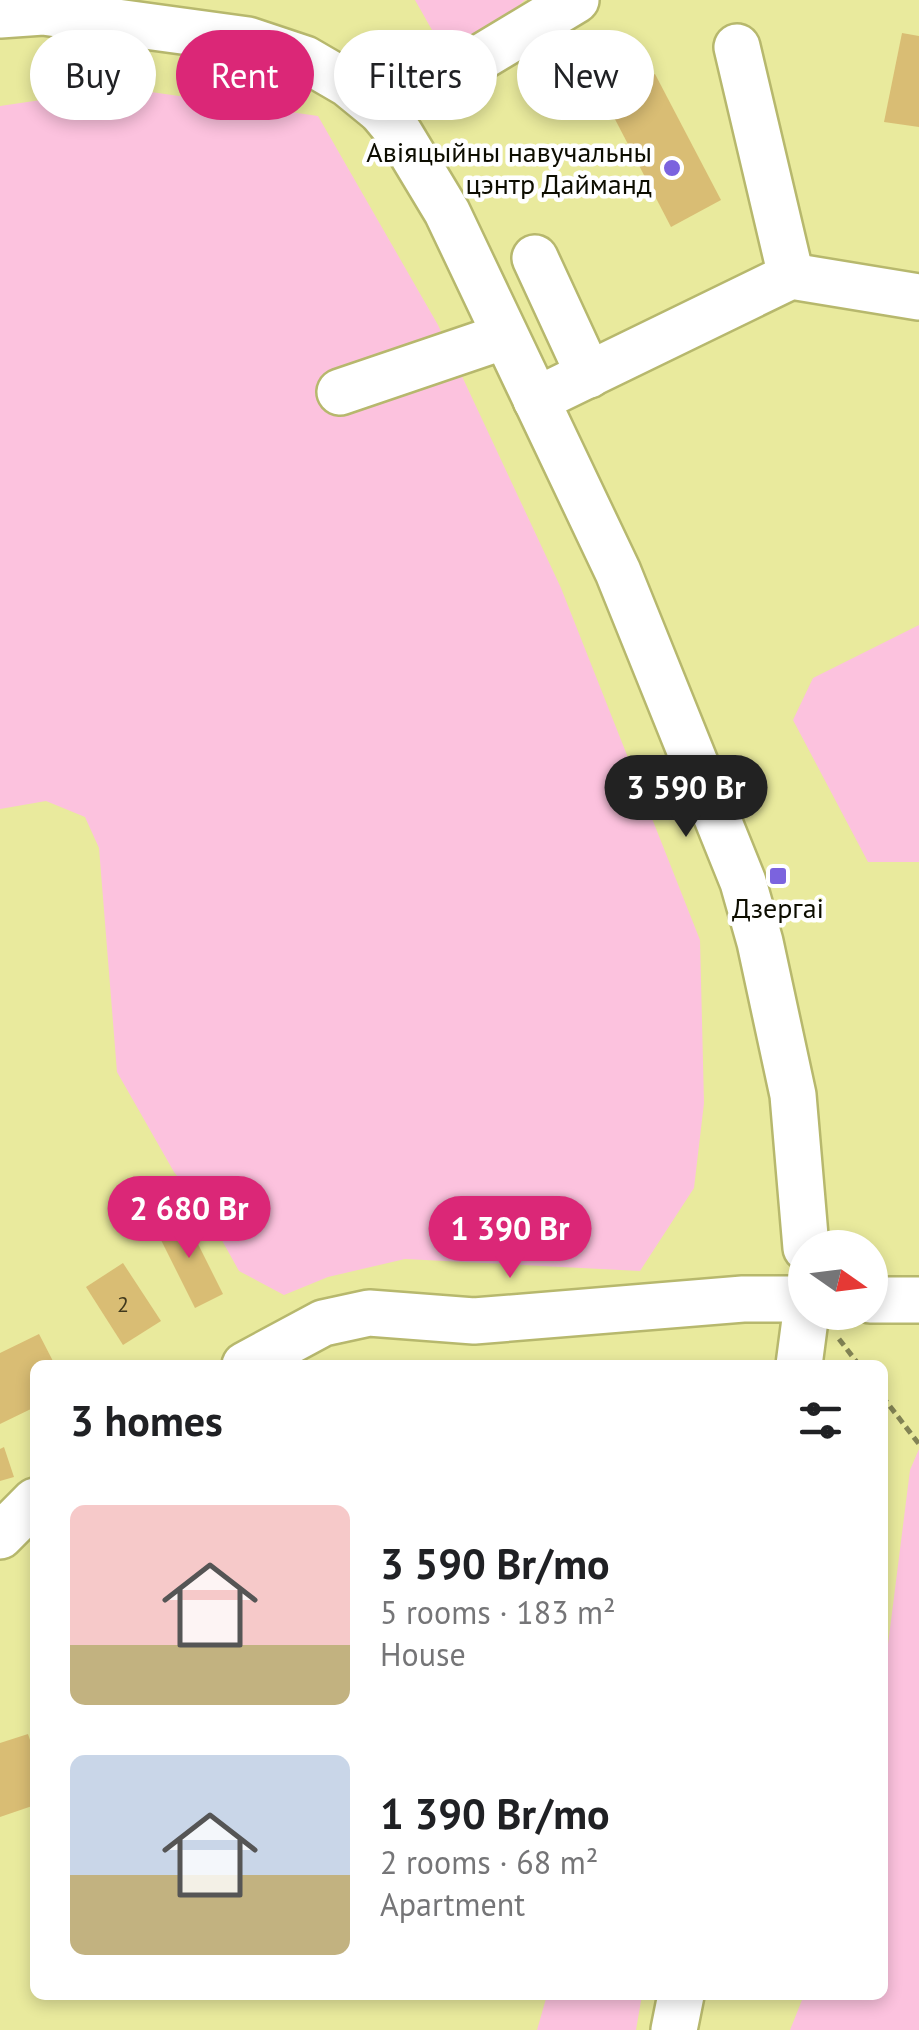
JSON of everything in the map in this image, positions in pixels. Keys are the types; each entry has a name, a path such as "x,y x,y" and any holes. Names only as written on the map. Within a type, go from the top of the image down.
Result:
{"street":[{"path":"497,48 576,0"},
{"path":"0,15 43,12 248,40 305,58 334,76"},
{"path":"737,47 791,276"},
{"path":"389,120 446,212 618,572 743,882 760,942 792,1094 804,1230"},
{"path":"535,258 589,375"},
{"path":"536,400 791,276 919,296"},
{"path":"340,392 505,336"},
{"path":"255,1360 323,1324 369,1313 474,1321 788,1299"},
{"path":"888,1300 919,1300"},
{"path":"800,1360 804,1330"},
{"path":"0,1536 30,1506"},
{"path":"674,2030 680,2000"}],"path":[{"path":"888,1404 919,1444"}],"shaded area":[{"path":"415,0 525,0 492,30 432,30"},
{"path":"156,93 176,96 176,120 314,120 314,115 318,116 438,325 561,588 700,940 704,1103 694,1188 640,1271 405,1259 328,1277 284,1295 239,1271 214,1226 174,1172 117,1072 99,848 85,817 46,801 0,809 0,106 30,102 30,120 156,120"},
{"path":"919,625 919,862 868,862 793,720 813,678"},
{"path":"919,1449 919,2030 790,2030 802,2000 888,2000 888,1644 910,1470"},
{"path":"546,2000 641,2000 636,2030 537,2030"}],"building":[{"path":"902,33 919,36 919,127 884,122"},
{"name":"Авіяцыйны навучальны цэнтр Дайманд","path":"654,75 721,200 671,227 615,120 654,120"},
{"path":"183,1214 223,1294 195,1308 155,1228"},
{"path":"123,1263 161,1321 123,1345 86,1287"},
{"path":"39,1334 52,1360 30,1360 30,1409 0,1424 0,1353"},
{"path":"4,1447 14,1477 0,1481 0,1449"},
{"path":"28,1734 30,1740 30,1807 0,1817 0,1743"}],"place":[{"name":"Авіяцыйны навучальны цэнтр Дайманд","path":"672,168"},
{"name":"Дзергаі","path":"778,876"}]}
